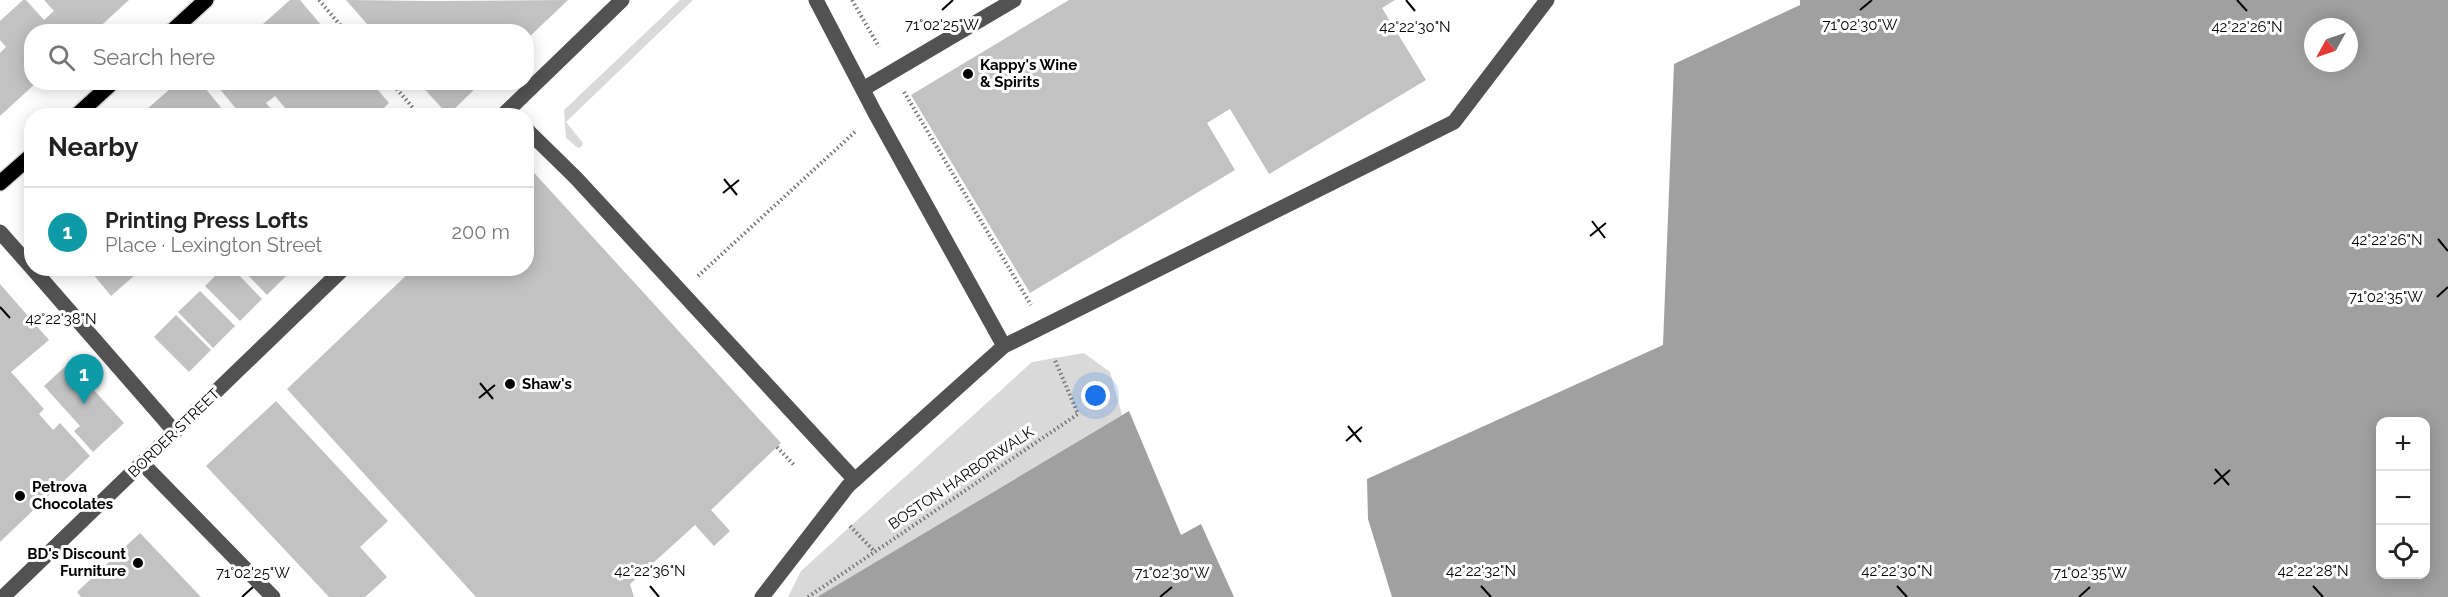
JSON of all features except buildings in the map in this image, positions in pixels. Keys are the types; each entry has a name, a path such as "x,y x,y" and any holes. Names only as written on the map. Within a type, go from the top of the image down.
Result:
{"main road":[{"path":"180,24 206,0"},
{"path":"85,108 104,90"},
{"path":"0,183 24,162"}],"street":[{"path":"534,88 622,0"},
{"path":"816,0 862,89 1004,346"},
{"path":"862,89 1014,0"},
{"path":"762,597 831,505 855,480 1004,346 1454,122 1547,0"},
{"path":"514,108 532,90"},
{"path":"534,137 576,177 855,480"},
{"path":"0,232 24,259"},
{"path":"39,276 175,432"},
{"name":"BORDER STREET","path":"3,597 336,276"},
{"path":"142,463 273,597"}],"path":[{"path":"319,0 339,24"},
{"path":"852,0 879,47"},
{"path":"900,85 1033,307"},
{"path":"398,90 413,108"},
{"path":"690,283 857,131"},
{"name":"BOSTON HARBORWALK","path":"808,597 1078,414 1054,358"},
{"path":"777,447 794,465"},
{"path":"850,526 875,552"}],"shaded area":[{"path":"680,0 693,0 566,122 583,143 578,148 566,138 564,110"},
{"path":"1800,0 2448,0 2448,597 1392,597 1368,519 1367,479 1663,345 1674,64 1800,5"},
{"path":"1084,353 1110,372 1122,415 817,597 788,597 801,571 1032,362"},
{"path":"1129,411 1181,535 1201,524 1234,597 817,597"}],"place":[{"name":"Kappy's Wine & Spirits","path":"968,74"},
{"name":"Shaw's","path":"510,384"},
{"name":"Printing Press Lofts","path":"84,404"},
{"name":"Petrova Chocolates","path":"20,496"},
{"name":"BD's Discount Furniture","path":"138,563"}]}
